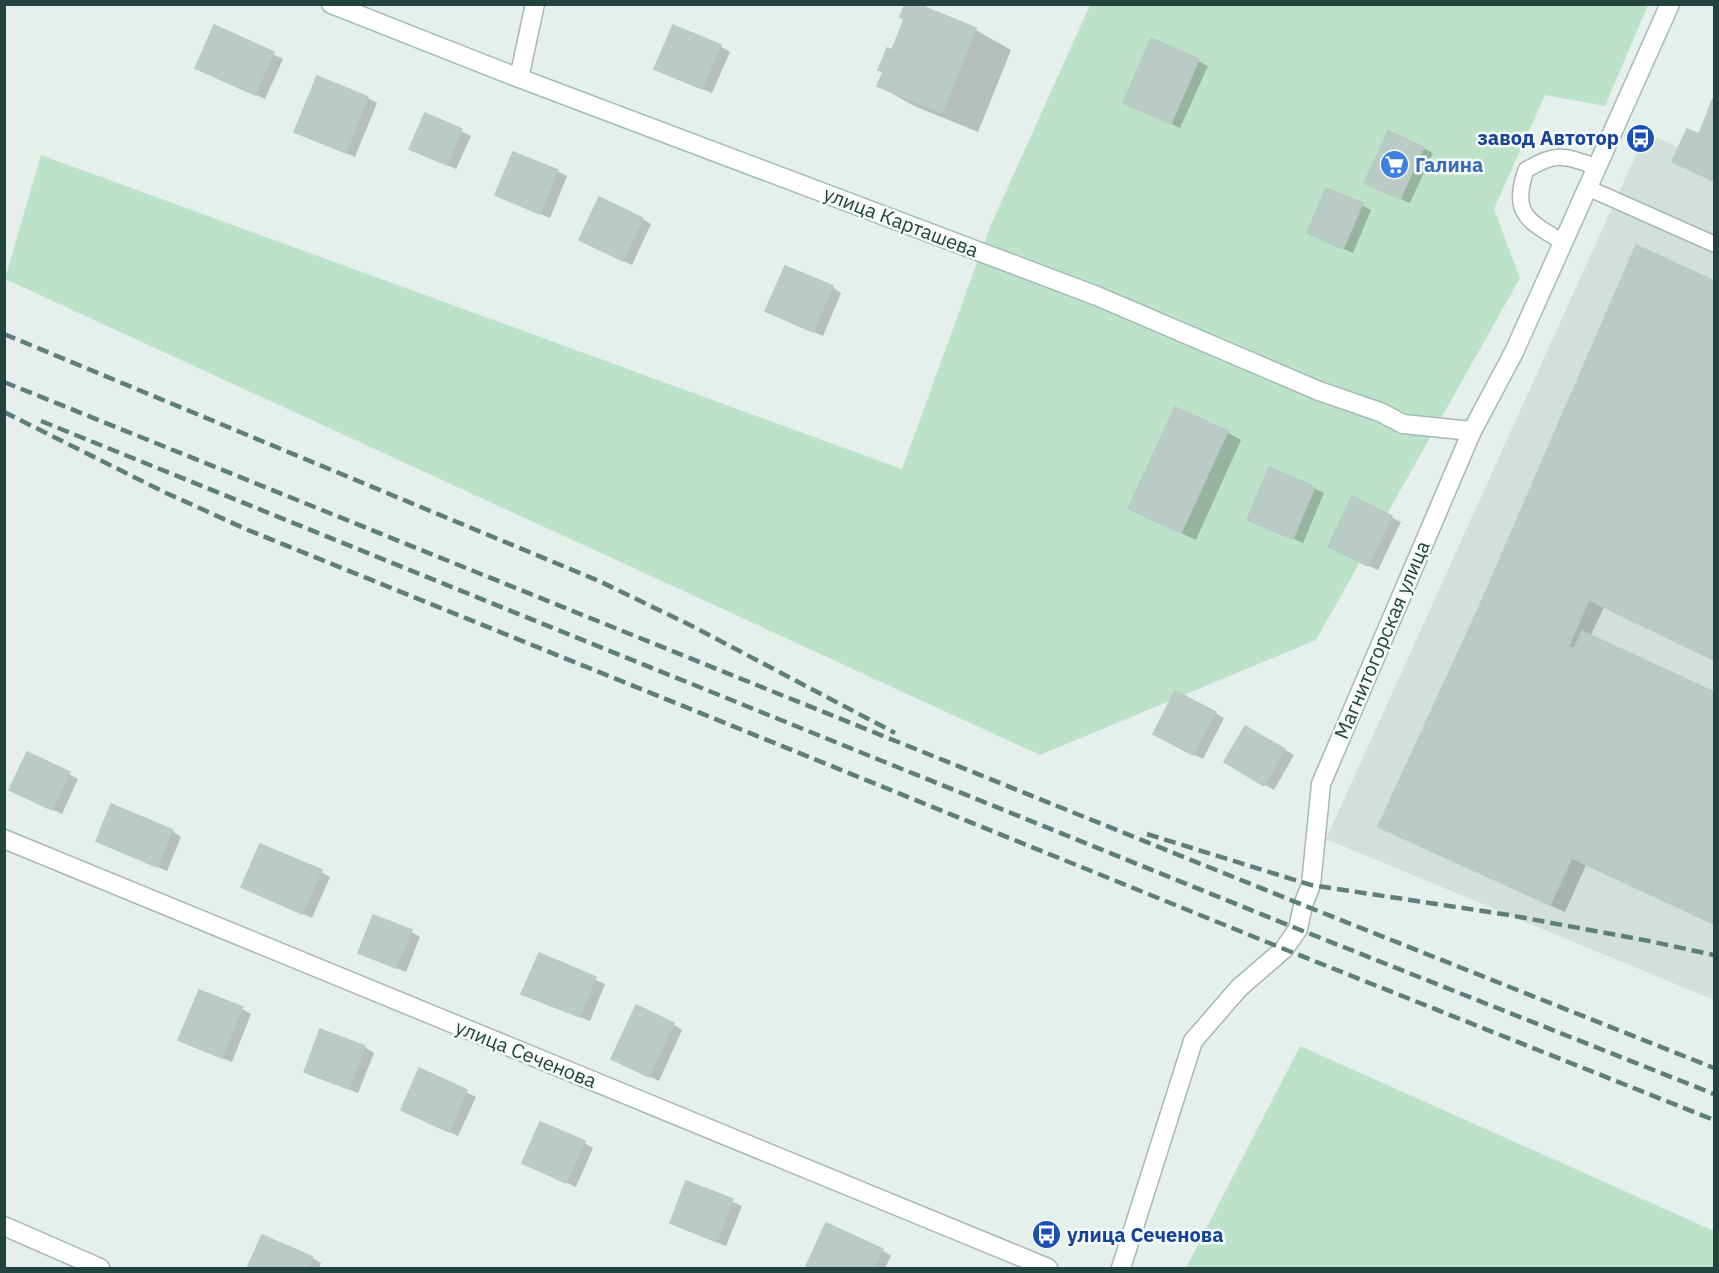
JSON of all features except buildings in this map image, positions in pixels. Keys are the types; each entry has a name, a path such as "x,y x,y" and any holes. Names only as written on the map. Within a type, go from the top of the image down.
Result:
{"street":[{"name":"улица Карташева","path":"331,4 519,78 1097,296 1319,391 1380,412 1403,424 1472,431"},
{"path":"519,78 535,4"},
{"name":"Магнитогорская улица","path":"1121,1269 1192,1041 1239,988 1284,949 1298,929 1303,905 1311,885 1321,784 1472,431 1514,352 1670,4"},
{"name":"улица Сеченова","path":"4,839 1048,1269"},
{"path":"4,1226 100,1269"}],"lane":[{"path":"1563,242 1533,225 1521,207 1519,190 1526,170 1544,159 1567,156 1597,167"},
{"path":"1588,188 1714,244"}],"shaded area":[{"path":"1714,96 1714,1000 1326,839 1646,133 1678,147 1687,129 1699,133"}],"green space":[{"path":"1090,5 1648,5 1605,106 1545,95 1494,209 1520,278 1316,640 1040,755 5,279 41,155 902,469 990,227"},
{"path":"1300,1046 1714,1231 1714,1268 1186,1268"}],"railway":[{"path":"4,334 599,581 692,626 895,733"},
{"path":"4,382 1714,1068"},
{"path":"4,412 164,492 248,530 1284,949 1714,1120"},
{"path":"41,421 1298,929 1714,1094"},
{"path":"1147,834 1311,885 1509,915 1714,955"}],"place":[{"name":"завод Автотор","path":"1640,138"},
{"name":"Галина","path":"1394,165"},
{"name":"улица Сеченова","path":"1046,1235"}]}
